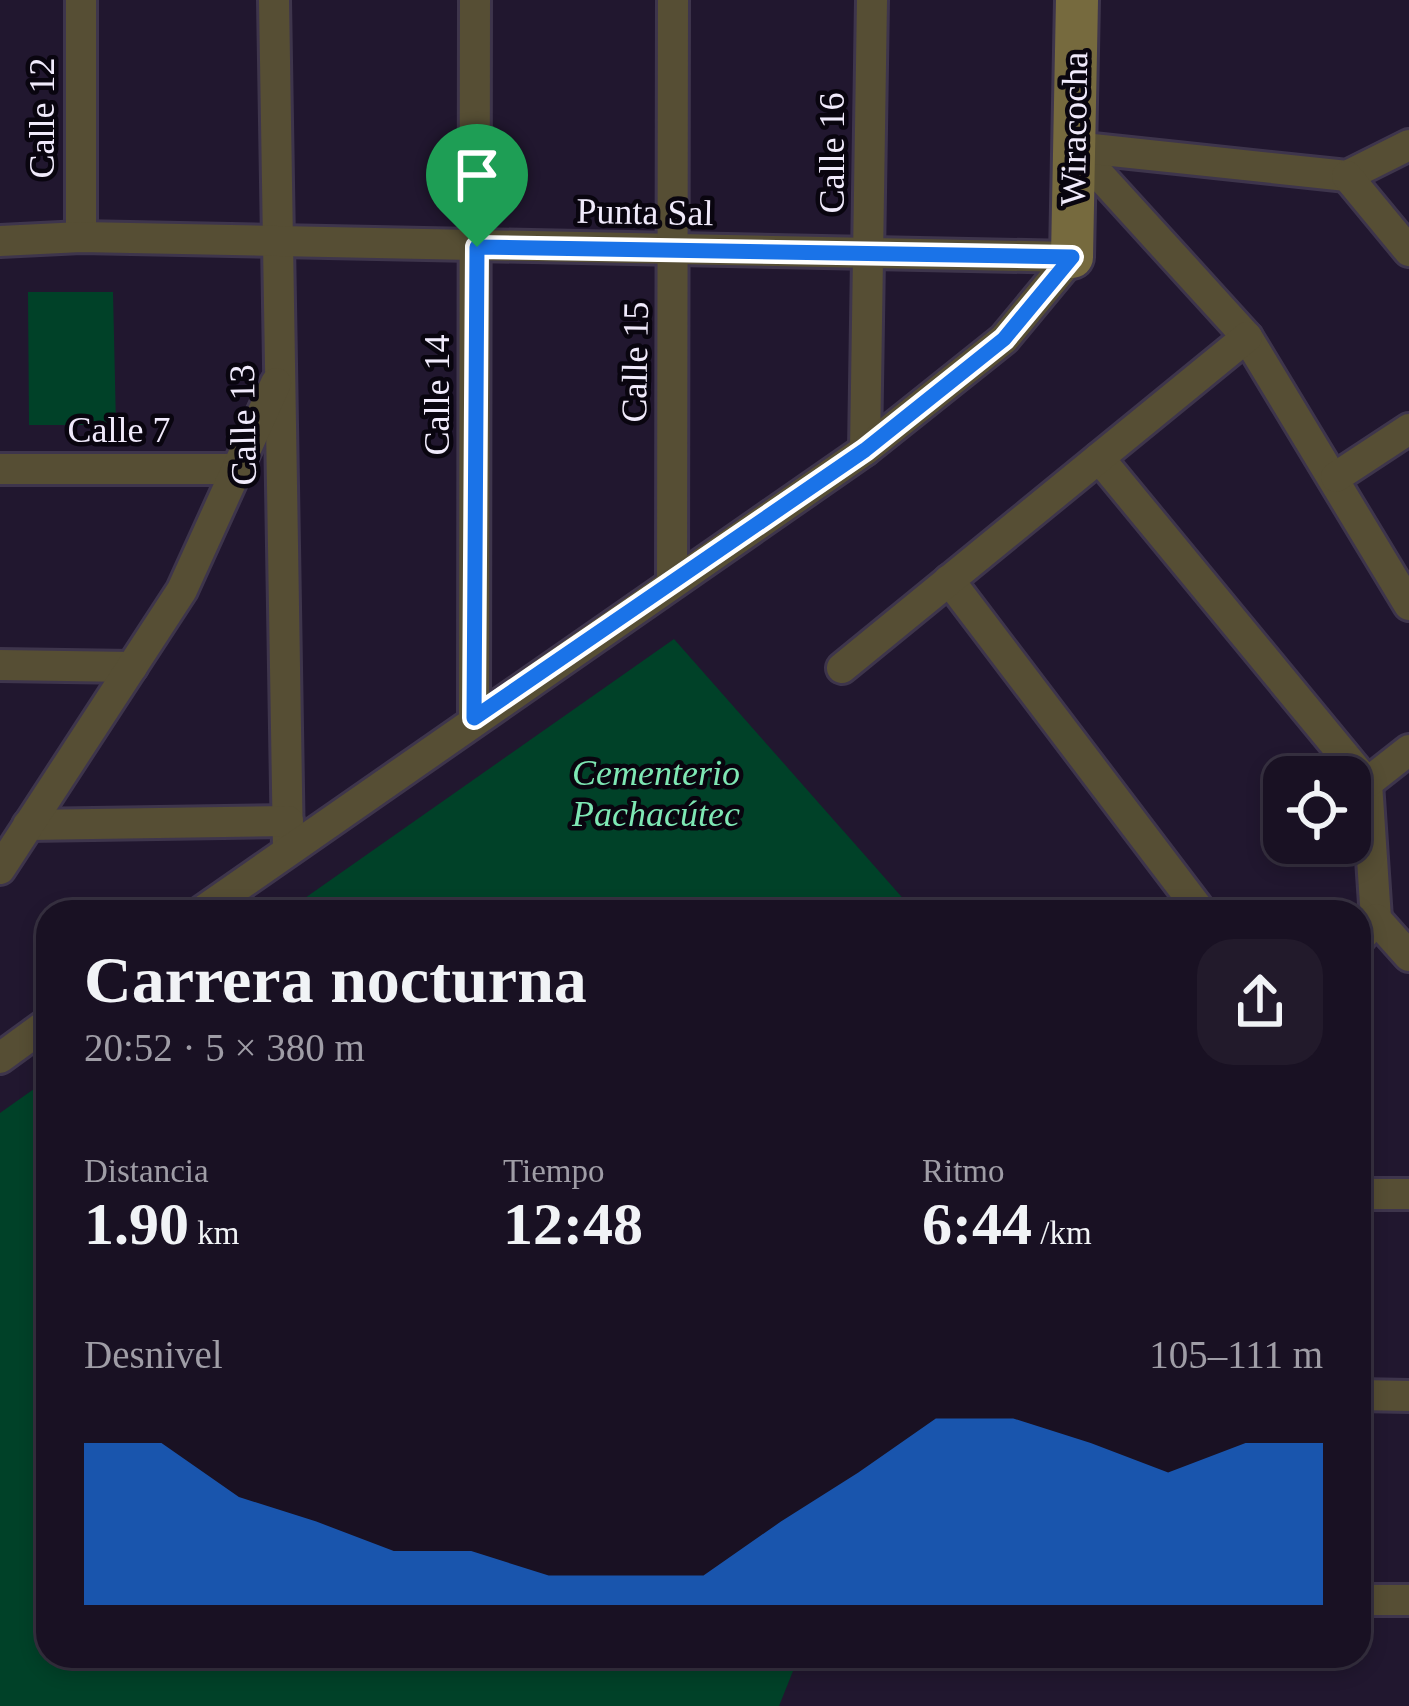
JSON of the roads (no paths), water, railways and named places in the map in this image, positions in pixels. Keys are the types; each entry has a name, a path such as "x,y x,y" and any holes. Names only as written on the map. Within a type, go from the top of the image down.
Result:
{"street":[{"name":"Calle 12","path":"81,0 81,237"},
{"name":"Calle 13","path":"274,0 288,835"},
{"name":"Calle 14","path":"474,718 475,0"},
{"name":"Calle 15","path":"673,0 673,581"},
{"name":"Calle 16","path":"865,450 872,0"},
{"name":"Wiracocha","path":"1072,257 1077,0"},
{"path":"1074,147 1347,176 1409,145"},
{"path":"1074,147 1247,337 1336,477 1409,605"},
{"path":"1347,176 1406,239"},
{"name":"Punta Sal","path":"0,241 81,237 1072,257"},
{"path":"215,900 288,835 474,718 865,450 1004,339 1072,257"},
{"path":"842,668 1247,337"},
{"path":"1,866 182,590 281,372"},
{"path":"1336,477 1409,429"},
{"path":"1099,458 1345,756"},
{"name":"Calle 7","path":"0,469 237,470"},
{"path":"949,580 1193,900"},
{"path":"0,665 132,667"},
{"path":"1371,780 1409,750"},
{"path":"28,825 288,835"},
{"path":"1367,864 1367,900"},
{"path":"1371,932 1409,956"},
{"path":"0,1058 36,1032"},
{"path":"1371,1194 1409,1194"},
{"path":"1371,1395 1409,1396"},
{"path":"1371,1600 1409,1600"}],"park label":[{"name":"Cementerio Pachacútec","path":"656,794"}]}
